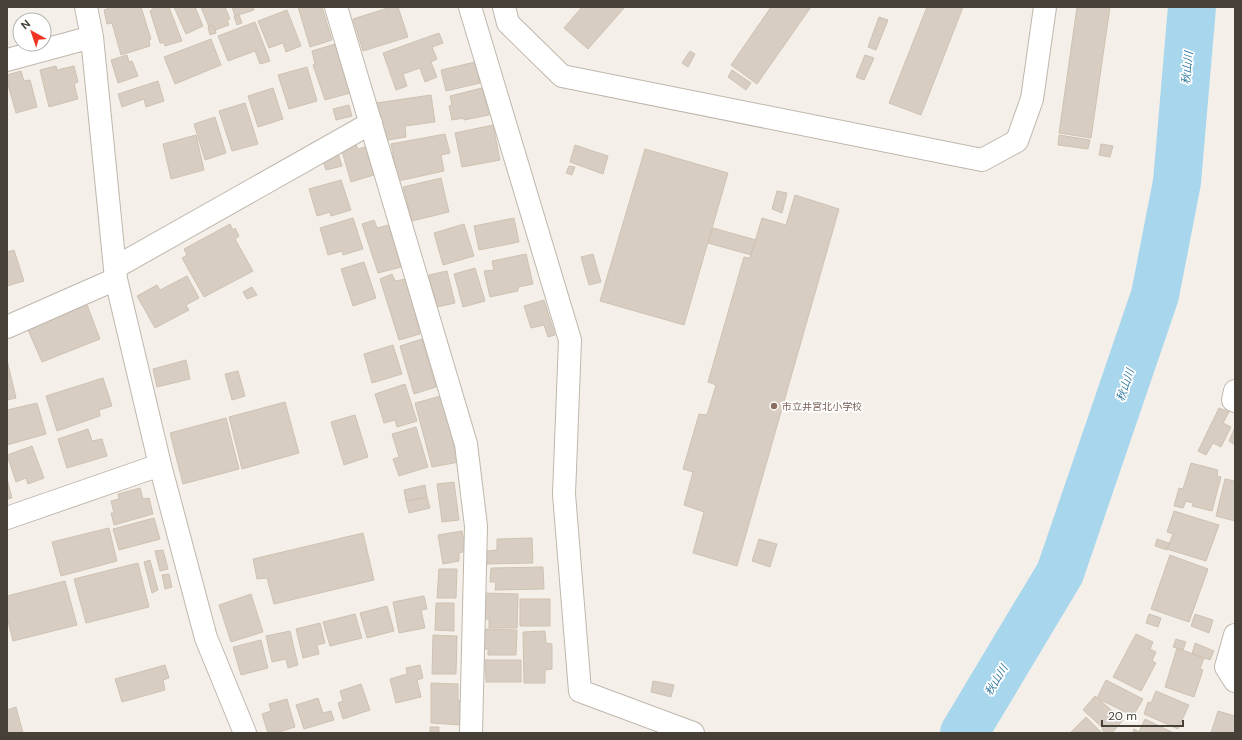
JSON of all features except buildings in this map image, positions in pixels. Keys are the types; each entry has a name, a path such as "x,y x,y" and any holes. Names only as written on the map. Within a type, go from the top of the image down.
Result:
{"street":[{"path":"86,7 92,36 116,273 160,465 206,638 245,733"},
{"path":"336,7 466,444 476,526 471,733"},
{"path":"470,7 570,340 564,494 580,691 693,733"},
{"path":"504,7 508,23 562,76 982,160 1017,141 1032,99 1045,7"},
{"path":"7,60 92,36"},
{"path":"7,327 116,273 371,123"},
{"path":"1235,391 1233,400 1235,401"},
{"path":"7,518 160,465"},
{"path":"1235,635 1226,667 1235,681"}],"waterway":[{"name":"秋山川","path":"964,733 1060,573 1155,295 1177,182 1192,7"}],"place":[{"name":"市立井宮北小学校","path":"774,406"}]}
